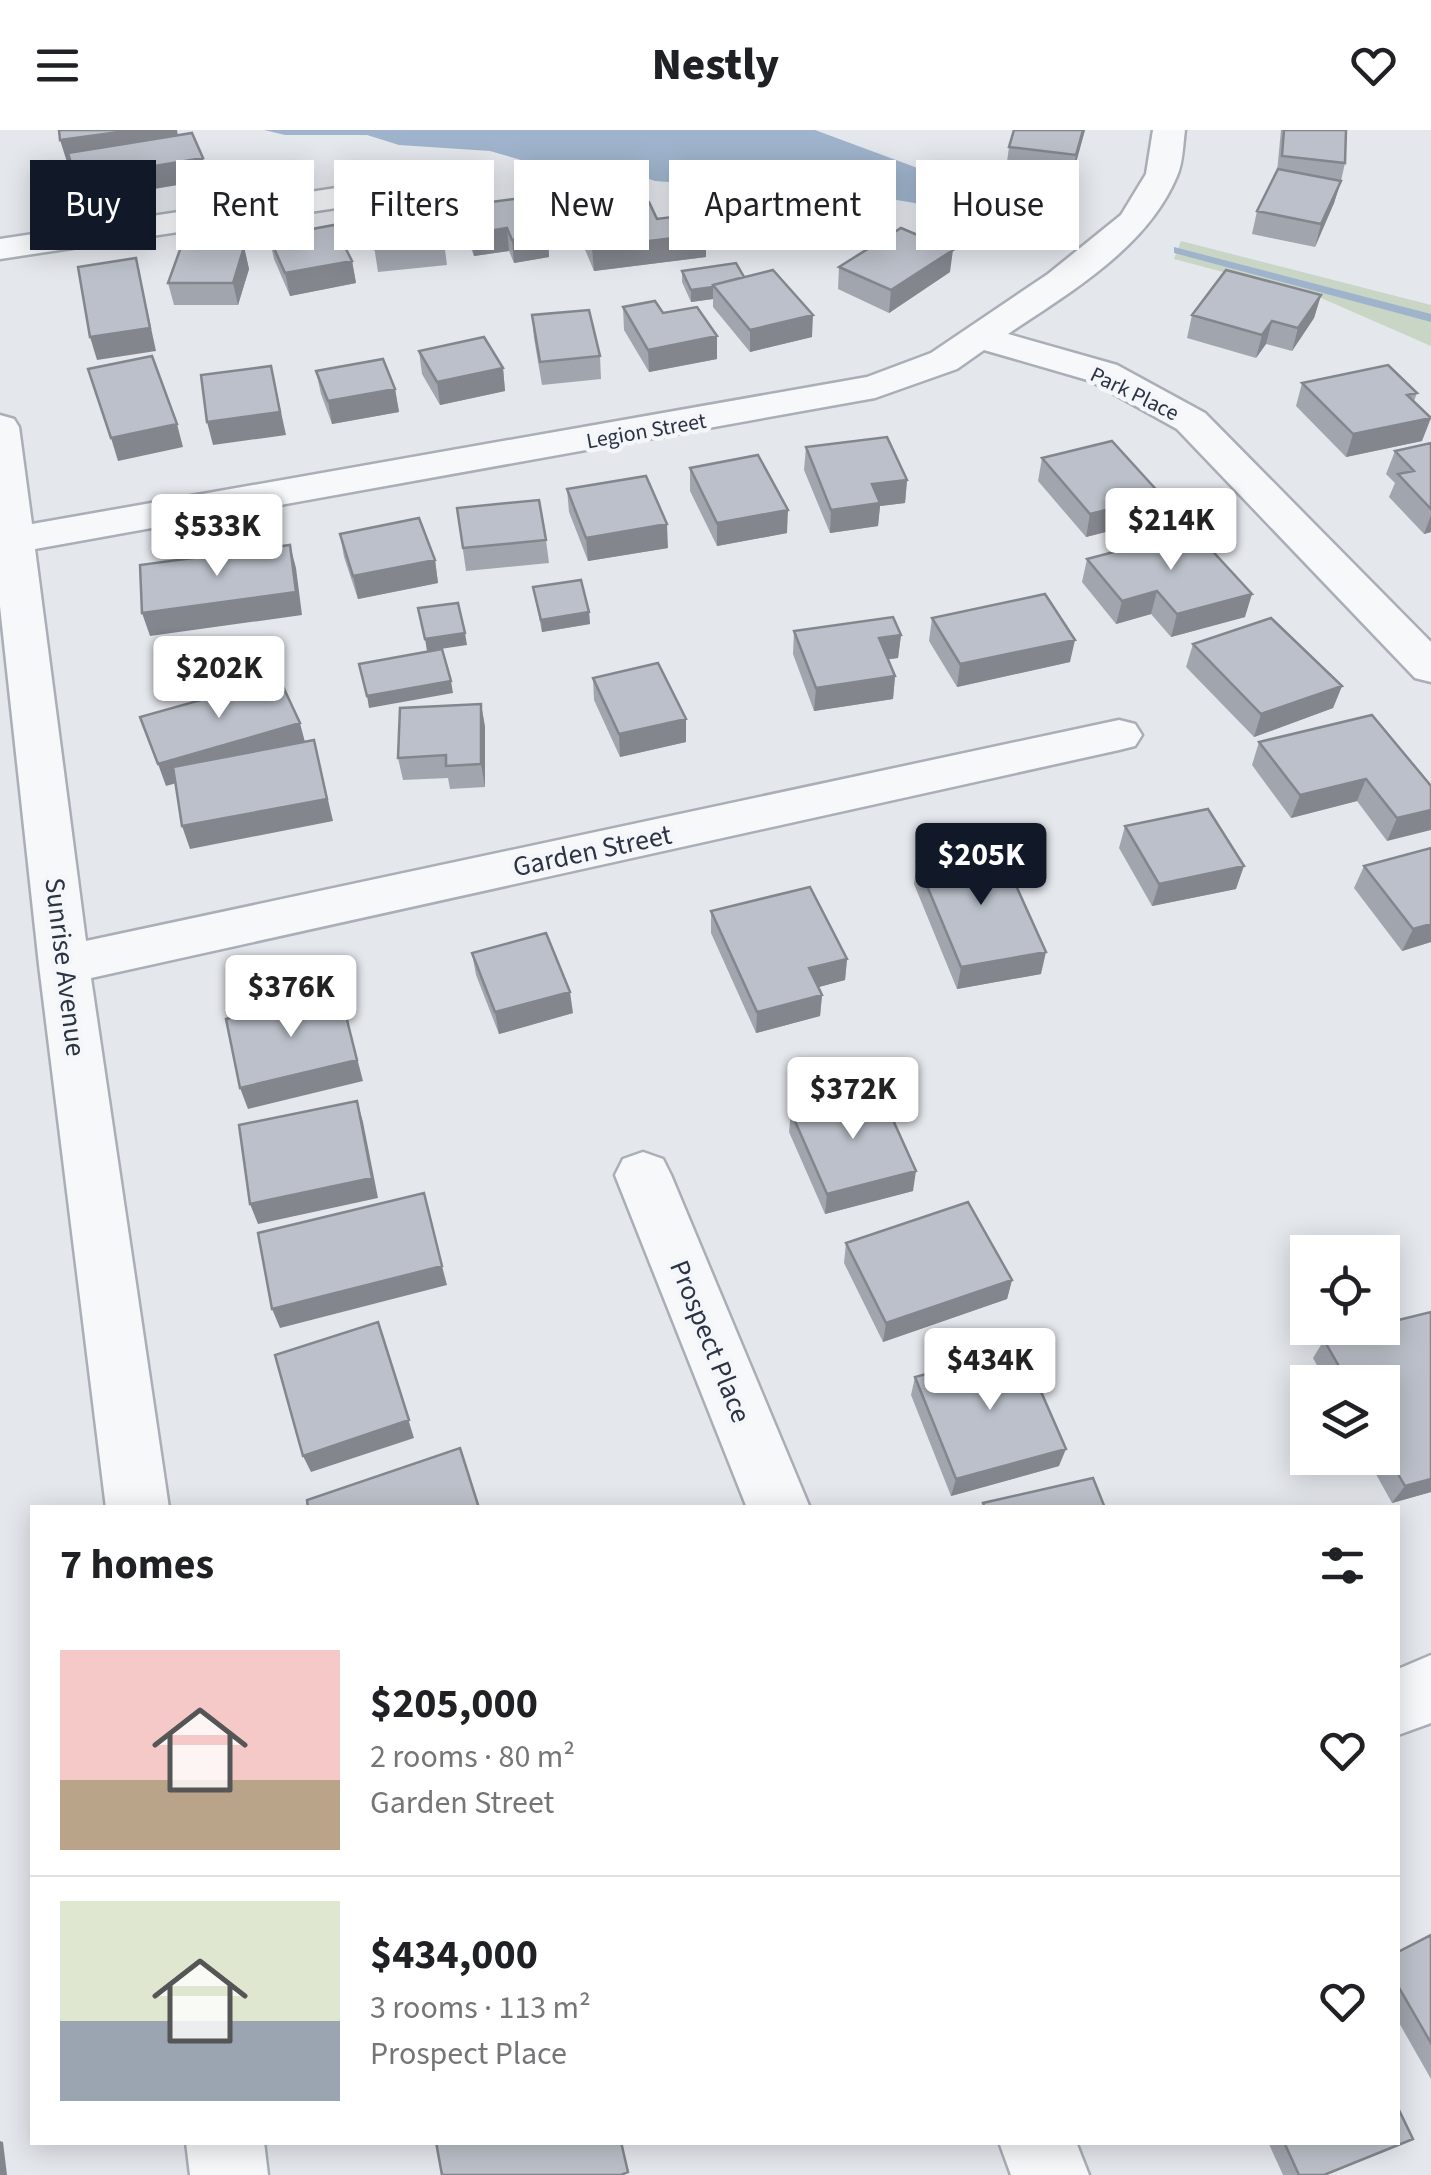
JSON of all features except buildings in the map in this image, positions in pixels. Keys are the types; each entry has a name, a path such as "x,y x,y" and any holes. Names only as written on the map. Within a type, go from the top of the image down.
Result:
{"street":[{"name":"Legion Street","path":"14,540 826,399 876,387 944,361 1061,282 1134,222 1162,174 1169,130"},
{"path":"0,249 334,198"},
{"name":"Park Place","path":"978,337 1104,374 1191,420 1431,668"},
{"name":"Sunrise Avenue","path":"0,426 64,965 138,1505"},
{"name":"Garden Street","path":"64,965 1118,735"},
{"name":"Prospect Place","path":"643,1174 778,1505"},
{"path":"1400,1701 1431,1688"},
{"path":"225,2145 230,2175"},
{"path":"1038,2145 1050,2175"}],"green space":[{"path":"1181,241 1431,305 1431,346 1321,298 1174,259"}],"water":[{"path":"264,130 815,130 896,160 669,160 669,182 649,179 649,160 521,160 490,151 399,145 367,135 285,135"},
{"path":"896,160 916,167 916,203 896,200"}],"waterway":[{"path":"1178,250 1431,318"}]}
